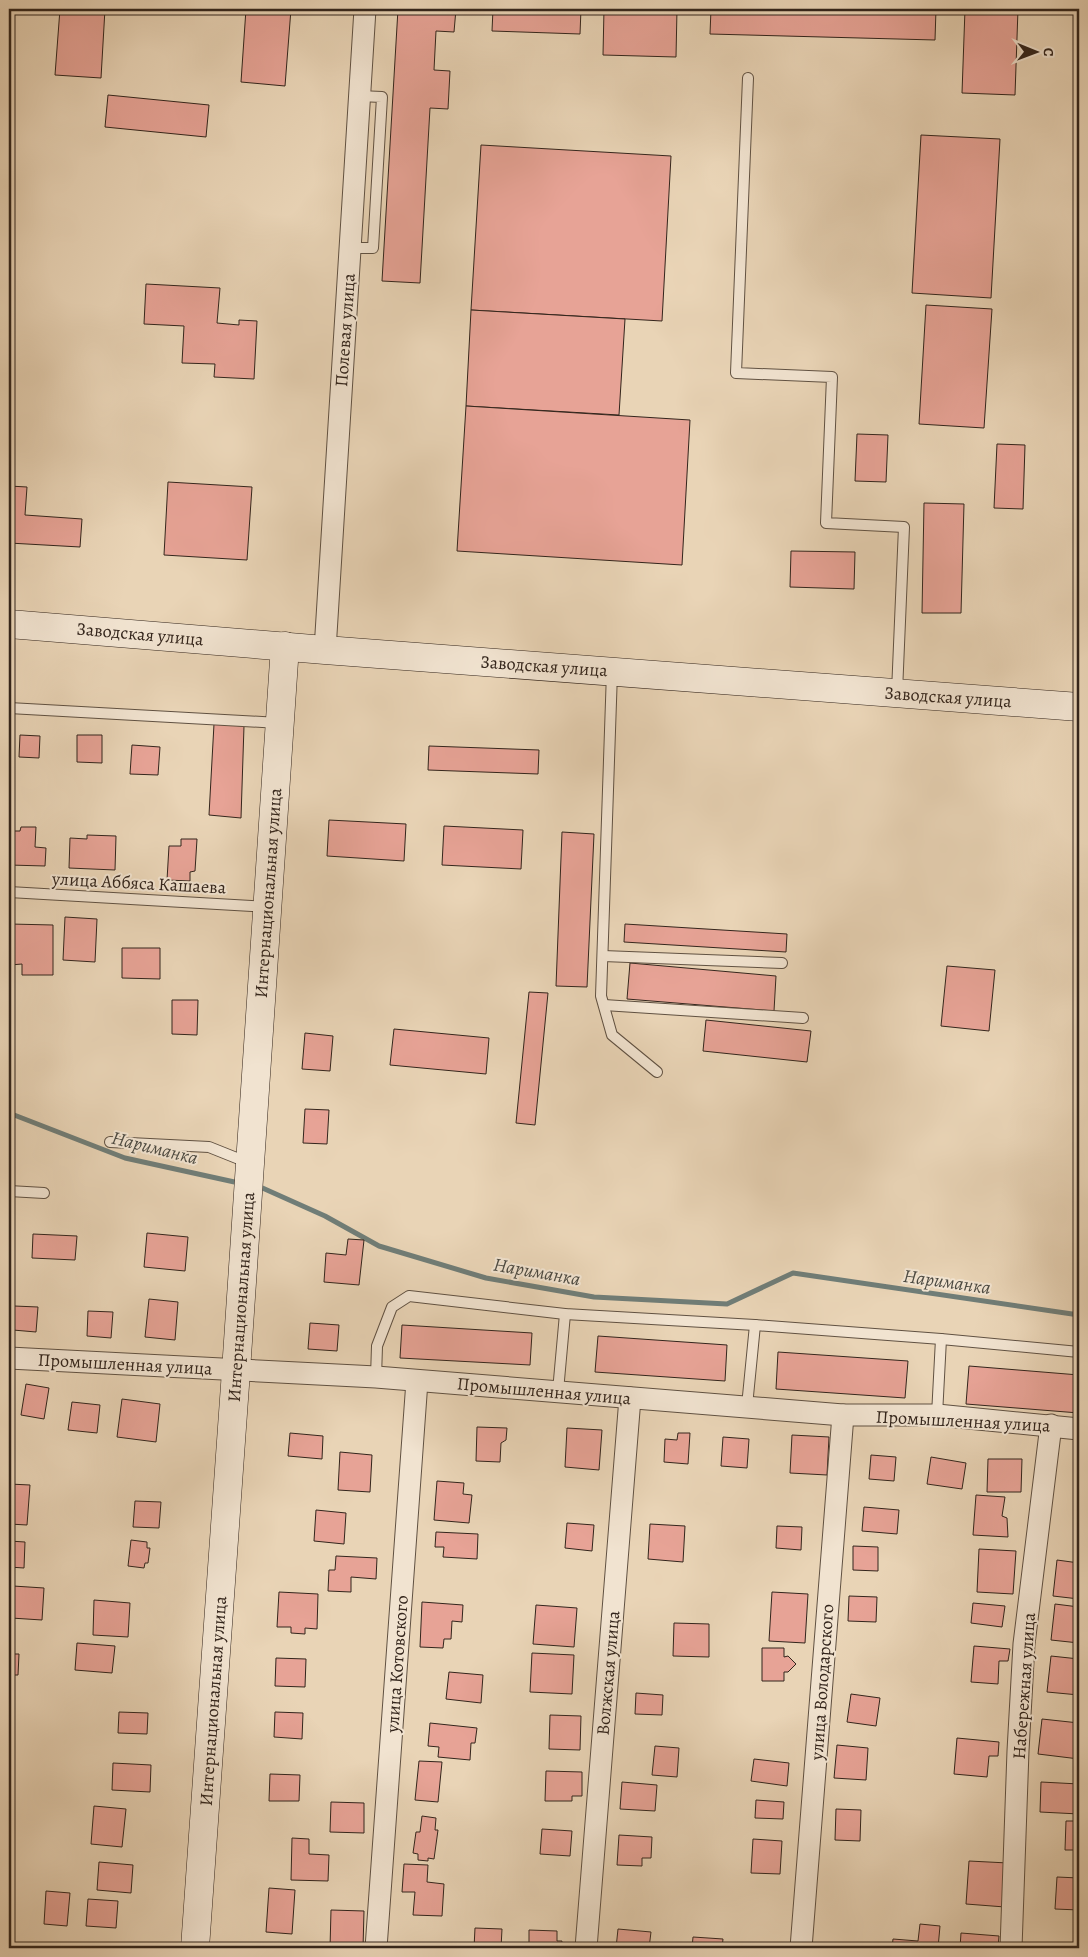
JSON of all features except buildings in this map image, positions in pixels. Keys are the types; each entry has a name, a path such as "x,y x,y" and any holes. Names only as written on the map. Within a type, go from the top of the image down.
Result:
{"street":[{"name":"Полевая улица","path":"325,650 365,9"},
{"name":"Заводская улица","path":"9,624 1079,707"},
{"name":"Интернациональная улица","path":"195,1948 236,1371 284,646"},
{"name":"Промышленная улица","path":"9,1358 376,1377 843,1415 937,1415 1079,1429"},
{"name":"улица Котовского","path":"376,1948 417,1381"},
{"name":"Волжская улица","path":"586,1948 630,1398"},
{"name":"улица Володарского","path":"801,1948 843,1415"},
{"name":"Набережная улица","path":"1011,1948 1024,1644 1051,1425"}],"lane":[{"path":"748,78 736,373 832,377 826,523 904,527 897,693"},
{"path":"612,671 601,996 612,1035 657,1072"},
{"path":"9,708 279,723"},
{"name":"улица Аббяса Кашаева","path":"9,892 267,907"},
{"path":"603,956 782,963"},
{"path":"604,1005 803,1018"},
{"path":"110,1142 209,1147 250,1163"},
{"path":"9,1191 44,1193"},
{"path":"376,1377 377,1346 392,1307 408,1296 565,1314 755,1325 1079,1352"},
{"path":"558,1391 565,1314"},
{"path":"747,1406 755,1325"},
{"path":"937,1415 941,1339"}],"waterway":[{"name":"Нариманка","path":"9,1113 125,1158 239,1183"},
{"name":"Нариманка","path":"258,1186 325,1216 379,1246 486,1278 594,1297 727,1304 793,1273 1079,1315"}]}
